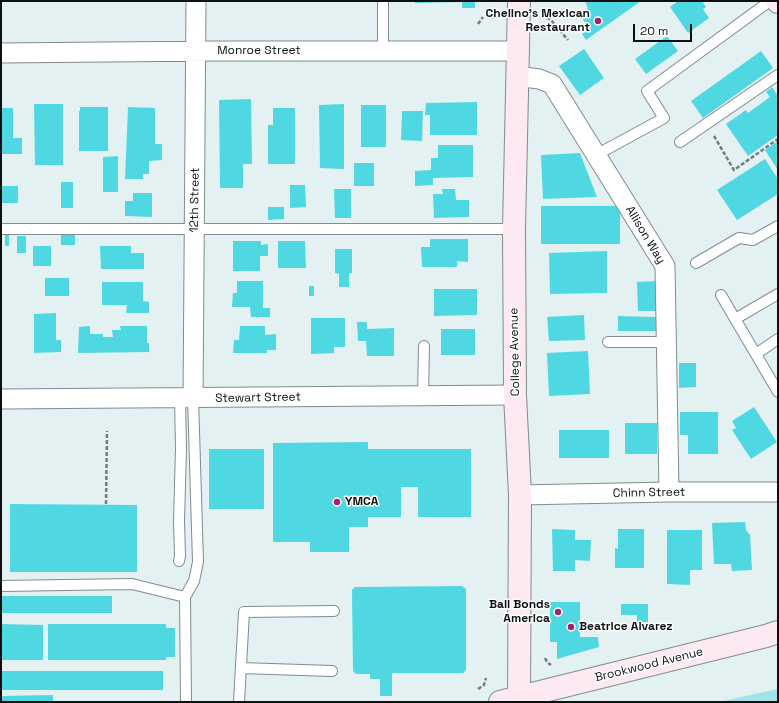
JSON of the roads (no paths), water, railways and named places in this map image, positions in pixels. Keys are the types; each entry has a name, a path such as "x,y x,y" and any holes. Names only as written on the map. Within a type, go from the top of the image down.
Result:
{"main road":[{"name":"College Avenue","path":"513,700 520,495 515,395 514,229 519,1"},
{"name":"Brookwood Avenue","path":"513,700 778,632"}],"street":[{"name":"12th Street","path":"186,398 194,228 196,1"},
{"name":"Monroe Street","path":"1,53 196,51 518,52"},
{"name":"Allison Way","path":"517,76 539,79 552,84 665,266 669,492"},
{"name":"Stewart Street","path":"1,399 515,395"},
{"name":"Chinn Street","path":"520,495 669,492 778,492"}],"lane":[{"path":"383,1 383,51"},
{"path":"596,155 664,118 647,91 770,1"},
{"path":"680,142 778,75"},
{"path":"696,263 739,238 753,240 778,226"},
{"path":"1,229 514,229"},
{"path":"735,319 778,294"},
{"path":"721,295 778,392"},
{"path":"756,354 778,339"},
{"path":"608,342 666,342"},
{"path":"423,396 424,346"},
{"path":"179,561 181,449 186,398"},
{"path":"186,398 198,562 194,581 185,597 186,702"},
{"path":"1,586 132,584 185,597"},
{"path":"239,702 244,612 334,611"},
{"path":"241,668 332,671"}],"place":[{"name":"Chelino's Mexican Restaurant","path":"598,21"},
{"name":"YMCA","path":"337,502"},
{"name":"Bail Bonds America","path":"558,612"},
{"name":"Beatrice Alvarez","path":"571,627"}]}
